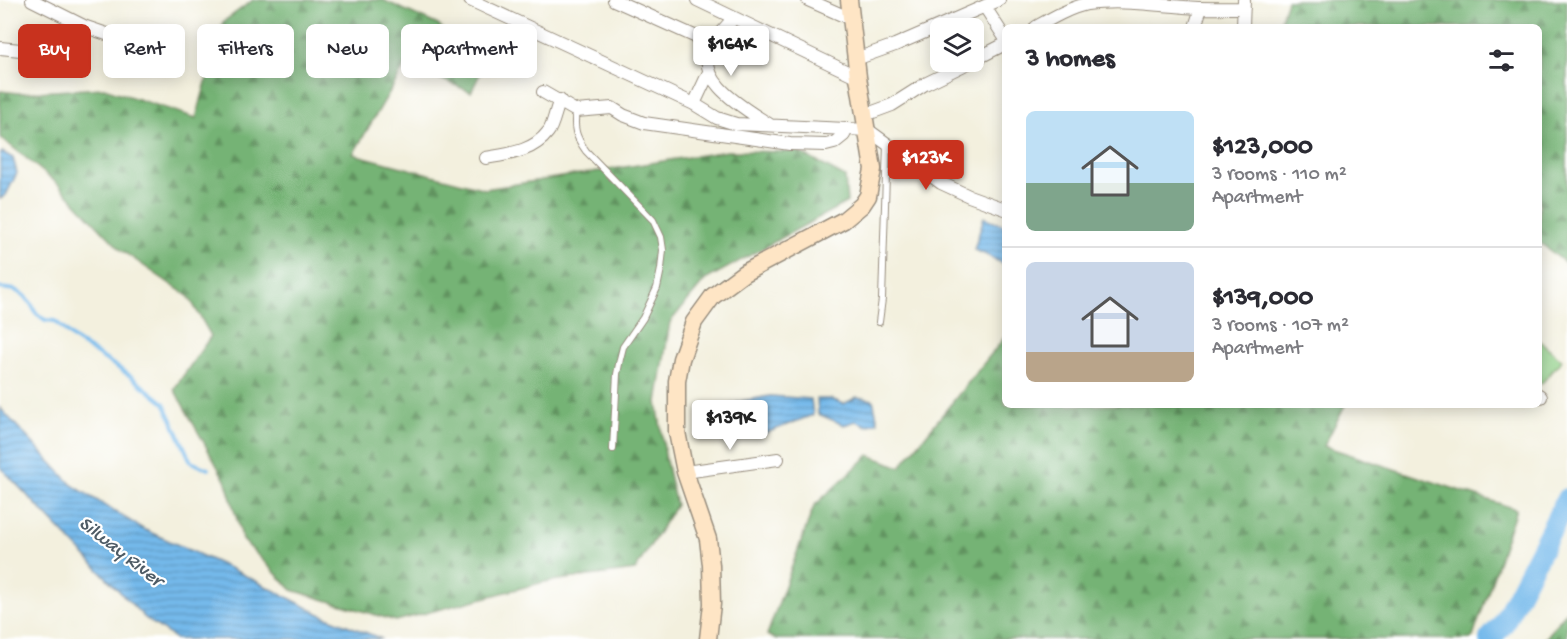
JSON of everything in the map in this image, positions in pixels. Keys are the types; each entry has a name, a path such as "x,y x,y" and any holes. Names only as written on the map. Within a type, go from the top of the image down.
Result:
{"main road":[{"path":"708,639 712,604 708,540 685,472 676,432 677,381 681,359 694,322 713,296 744,273 844,220 862,205 868,196 873,169 858,78 849,0"}],"street":[{"path":"32,0 86,27 103,33"},
{"path":"470,0 694,104 717,118 736,124 846,130 866,123 924,84 949,72"},
{"path":"614,0 712,44"},
{"path":"697,0 858,78"},
{"path":"808,0 851,20"},
{"path":"856,59 999,0"},
{"path":"1042,24 1067,11 1097,3 1144,3 1201,8 1244,4 1243,24"},
{"path":"986,7 1002,33"},
{"path":"1196,24 1201,8"},
{"path":"694,104 709,72 708,61 712,44 734,18"},
{"path":"984,55 1002,46"},
{"path":"0,48 18,50"},
{"path":"709,72 724,92 770,125"},
{"path":"543,92 576,111 612,108 623,116 644,123 790,144 826,145 834,143 844,135 846,130"},
{"path":"486,158 518,152 534,144 549,132 560,100"},
{"path":"866,123 887,144 941,183 1002,208"},
{"path":"685,472 778,459"}],"lane":[{"path":"576,111 574,130 577,139 653,220 661,237 663,250 657,288 643,318 623,347 617,374 613,449"},
{"path":"879,322 882,299 887,144"}],"green space":[{"path":"253,0 383,0 436,24 401,24 401,72 353,154 485,189 727,151 799,152 845,177 847,202 705,280 670,322 657,402 666,461 676,505 635,570 544,582 396,621 292,590 243,540 226,482 174,389 211,336 189,297 121,250 58,184 0,137 0,91 19,93 104,88 196,118 207,78 294,78 294,24 222,24"},
{"path":"1287,0 1567,0 1567,264 1542,244 1542,24 1282,24 1281,19"},
{"path":"438,78 478,78 471,92"},
{"path":"1002,341 1002,408 1343,408 1324,446 1516,509 1473,637 1470,639 776,639 767,635 814,506 869,455 900,467"},
{"path":"1542,343 1562,360 1542,383"},
{"path":"1567,611 1567,639 1545,639"}],"water":[{"path":"2,152 13,158 17,173 6,195 0,199 0,155"},
{"path":"984,217 1002,225 1002,263 974,250"},
{"path":"770,396 811,399 813,415 766,433 719,438 700,419 705,411"},
{"path":"857,397 873,400 878,422 867,426 856,421 844,425 818,414 817,399 831,399 844,404"},
{"path":"0,408 72,485 143,529 240,573 324,616 382,639 176,639 145,618 0,467"}],"waterway":[{"path":"0,288 15,290 23,295 36,313 45,320 55,321 74,339 129,375 164,403 191,462 208,469"},
{"name":"Silway River","path":"1490,639 1503,624 1567,499"}]}
